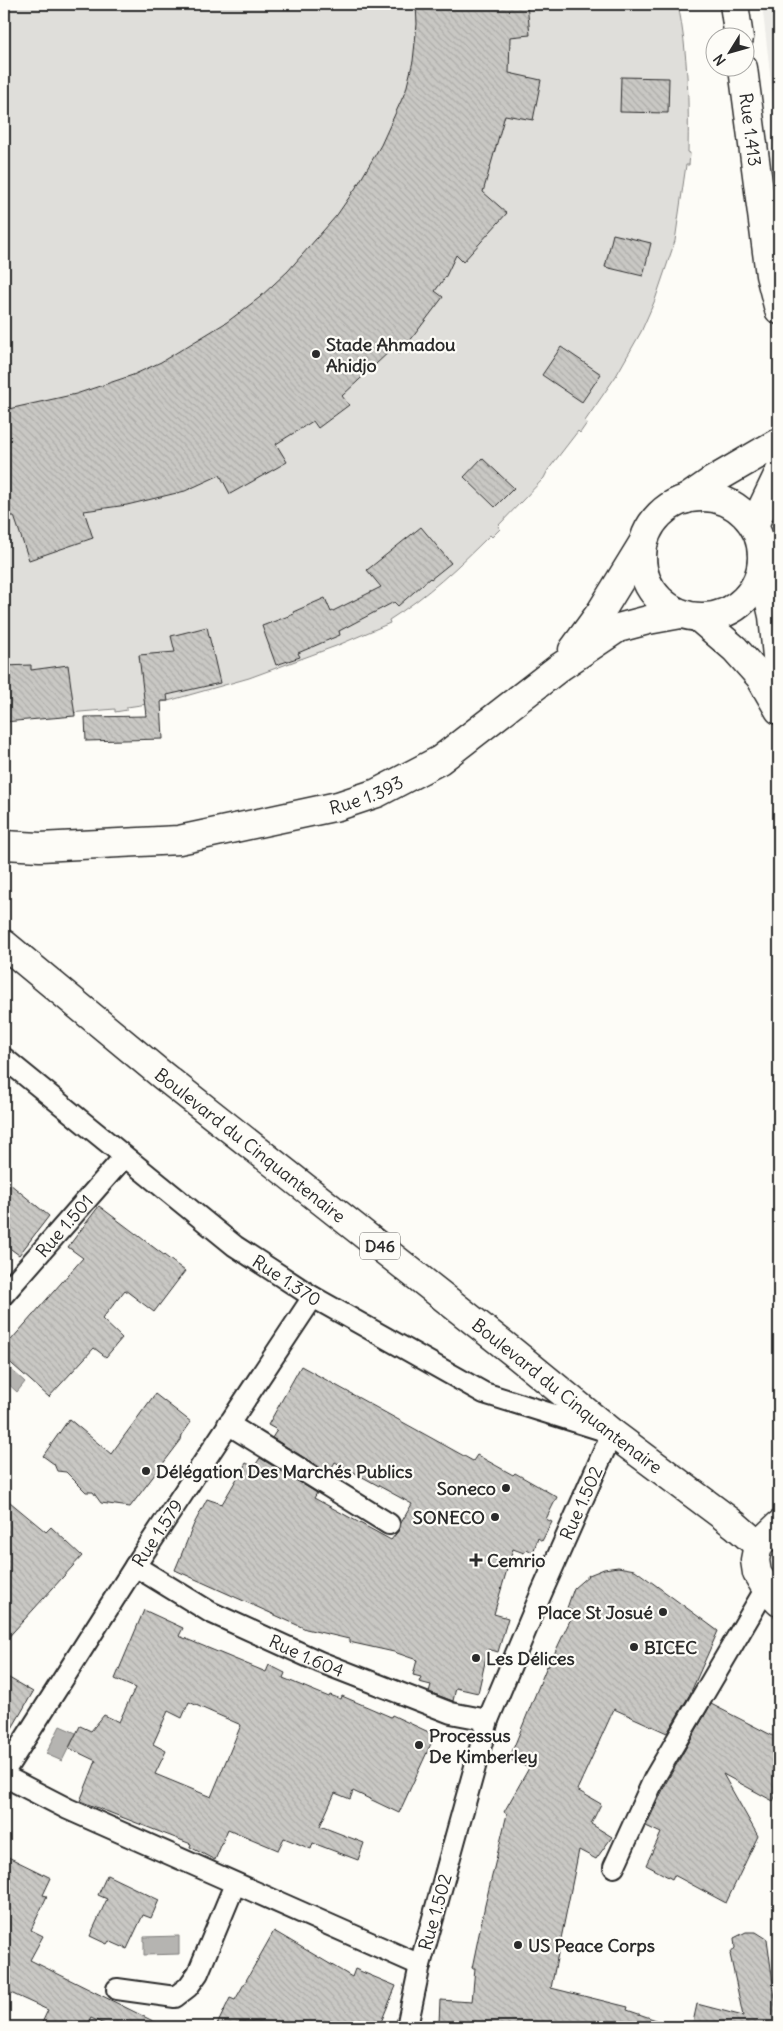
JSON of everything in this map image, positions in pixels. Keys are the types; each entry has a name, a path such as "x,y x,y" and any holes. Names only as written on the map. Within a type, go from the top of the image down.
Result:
{"main road":[{"path":"734,4 738,28"},
{"name":"Rue 1.413","path":"744,78 770,275 779,310"},
{"path":"560,667 600,613 644,543 654,520 669,507 686,499 712,481 779,442"},
{"path":"754,525 779,474"},
{"path":"686,499 717,498 731,504 744,513 754,525 762,546 762,568 773,616 779,677"},
{"path":"644,543 642,557 644,572 649,585 657,597 668,607 690,616 735,649 760,677 779,710"},
{"path":"690,616 721,615 740,605 754,588 762,568"},
{"name":"Rue 1.393","path":"4,844 40,847 179,840 338,806 377,793 440,760 560,667 618,628 648,620 690,616"},
{"name":"Boulevard du Cinquantenaire","path":"4,944 162,1075 612,1433 735,1525 758,1545"},
{"path":"772,1595 757,1573 755,1560 758,1545 779,1525"}],"street":[{"name":"Rue 1.370","path":"4,1058 235,1246 313,1297 484,1393 612,1433"},
{"name":"Rue 1.501","path":"4,1294 124,1157"},
{"name":"Rue 1.579","path":"4,1772 135,1566 313,1297"},
{"path":"228,1424 389,1524"},
{"name":"Rue 1.502","path":"4,1776 68,1809 420,1965 488,1720 612,1433"},
{"name":"Rue 1.604","path":"135,1566 210,1612 320,1662 451,1713 488,1720"},
{"path":"614,1867 655,1777 772,1595"},
{"path":"117,1989 175,1997 188,1987 198,1973 235,1884"},
{"path":"407,2027 420,1965"}],"shaded area":[{"name":"Stade Ahmadou Ahidjo","path":"4,4 678,4 687,78 689,165 686,165 675,241 655,300 641,332 616,376 585,421 587,423 580,433 578,431 544,478 498,526 500,529 492,537 490,535 442,580 389,620 390,623 336,646 249,678 168,701 127,707 127,710 115,712 115,709 69,713 4,712"},
{"path":"762,4 779,4 779,149 777,133"},
{"path":"4,1363 25,1382 17,1392 4,1380"},
{"path":"60,1726 76,1733 62,1761 46,1754"},
{"path":"179,1936 179,1954 144,1955 144,1937"}],"building":[{"path":"416,4 527,4 530,35 510,37 509,73 541,80 533,120 505,115 483,192 507,213 463,262 456,255 446,276 435,291 443,297 400,354 392,349 342,396 349,405 318,428 313,421 276,444 287,462 230,494 220,475 185,491 127,505 84,511 93,538 29,560 14,516 4,516 4,410 76,394 133,375 161,362 227,322 259,298 288,271 337,215 381,145 406,90 413,61 417,24"},
{"path":"621,77 669,78 668,113 620,112"},
{"path":"613,234 651,243 643,276 605,267"},
{"path":"561,347 601,374 582,402 542,375"},
{"path":"482,458 514,488 495,507 464,477"},
{"path":"421,527 451,563 430,578 398,606 394,602 339,631 340,635 298,653 300,657 276,665 262,626 294,614 293,612 325,598 331,612 381,587 367,570"},
{"path":"207,627 220,683 167,695 168,701 161,701 163,739 86,741 85,717 146,716 139,655 175,652 171,636"},
{"path":"31,665 31,670 68,665 75,716 4,722 4,666"},
{"path":"4,1179 49,1216 19,1255 4,1244"},
{"path":"99,1206 185,1271 154,1312 125,1290 102,1319 122,1338 106,1357 94,1348 49,1397 4,1357 4,1348 83,1258 68,1247"},
{"path":"301,1366 473,1461 477,1455 513,1475 515,1473 557,1497 546,1519 552,1522 542,1541 538,1538 533,1553 527,1549 524,1553 513,1549 494,1614 508,1618 498,1652 488,1649 478,1693 456,1688 453,1701 429,1692 431,1685 419,1682 421,1677 413,1675 417,1660 394,1652 349,1642 349,1639 306,1629 175,1570 194,1524 207,1499 222,1504 246,1463 254,1467 260,1458 317,1493 314,1498 391,1540 399,1530 412,1504 335,1462 329,1473 272,1438 277,1430 268,1425"},
{"path":"155,1394 191,1422 182,1435 181,1440 130,1507 101,1503 93,1492 86,1492 66,1472 57,1471 54,1464 43,1456 69,1419 111,1454"},
{"path":"4,1497 46,1532 51,1527 82,1556 4,1642"},
{"path":"618,1567 635,1570 718,1631 690,1694 667,1733 614,1709 577,1790 601,1804 591,1824 612,1837 596,1859 579,1850 551,1988 628,2007 627,2010 668,2024 667,2027 446,2027 446,2024 439,2023 440,2000 472,2002 475,1968 472,1968 507,1814 504,1812 529,1768 509,1759 547,1666 574,1612 567,1608 574,1588 589,1575 604,1569"},
{"path":"144,1610 183,1628 179,1636 266,1672 269,1665 285,1673 283,1678 329,1697 330,1695 341,1699 342,1696 391,1717 392,1715 435,1735 399,1813 353,1791 350,1799 335,1793 320,1826 364,1843 358,1860 313,1843 311,1849 284,1838 278,1850 228,1829 215,1860 190,1847 191,1844 80,1801 96,1761 69,1748 80,1726 91,1731 104,1715 119,1722 135,1688 115,1679","holes":["189,1702 241,1725 211,1797 155,1774 166,1751 153,1744 168,1711 182,1718"]},
{"path":"4,1675 33,1692 4,1742"},
{"path":"711,1704 779,1739 779,1789 773,1801 723,1774 758,1836 726,1903 674,1875 672,1879 646,1865 661,1833 646,1826 667,1781"},
{"path":"4,1855 51,1878 43,1895 47,1896 31,1930 43,1936 30,1960 165,2027 110,2027 91,2018 86,2027 40,2027 48,2010 4,1990"},
{"path":"107,1875 159,1900 151,1918 143,1915 127,1949 109,1941 107,1944 90,1936 107,1899 98,1895"},
{"path":"274,1931 352,1977 355,1969 396,1986 379,2027 216,2027 230,1998 235,2000"},
{"path":"746,1932 756,1932 767,1939 779,2027 692,2027 697,2004 743,2016 730,1954 735,1948 734,1938"}],"place":[{"name":"Stade Ahmadou Ahidjo","path":"316,354"},
{"name":"Délégation Des Marchés Publics","path":"146,1471"},
{"name":"Soneco","path":"506,1488"},
{"name":"SONECO","path":"495,1517"},
{"name":"Cemrio","path":"476,1560"},
{"name":"Place St Josué","path":"663,1612"},
{"name":"BICEC","path":"634,1647"},
{"name":"Les Délices","path":"476,1658"},
{"name":"Processus De Kimberley","path":"419,1745"},
{"name":"US Peace Corps","path":"518,1945"}]}
